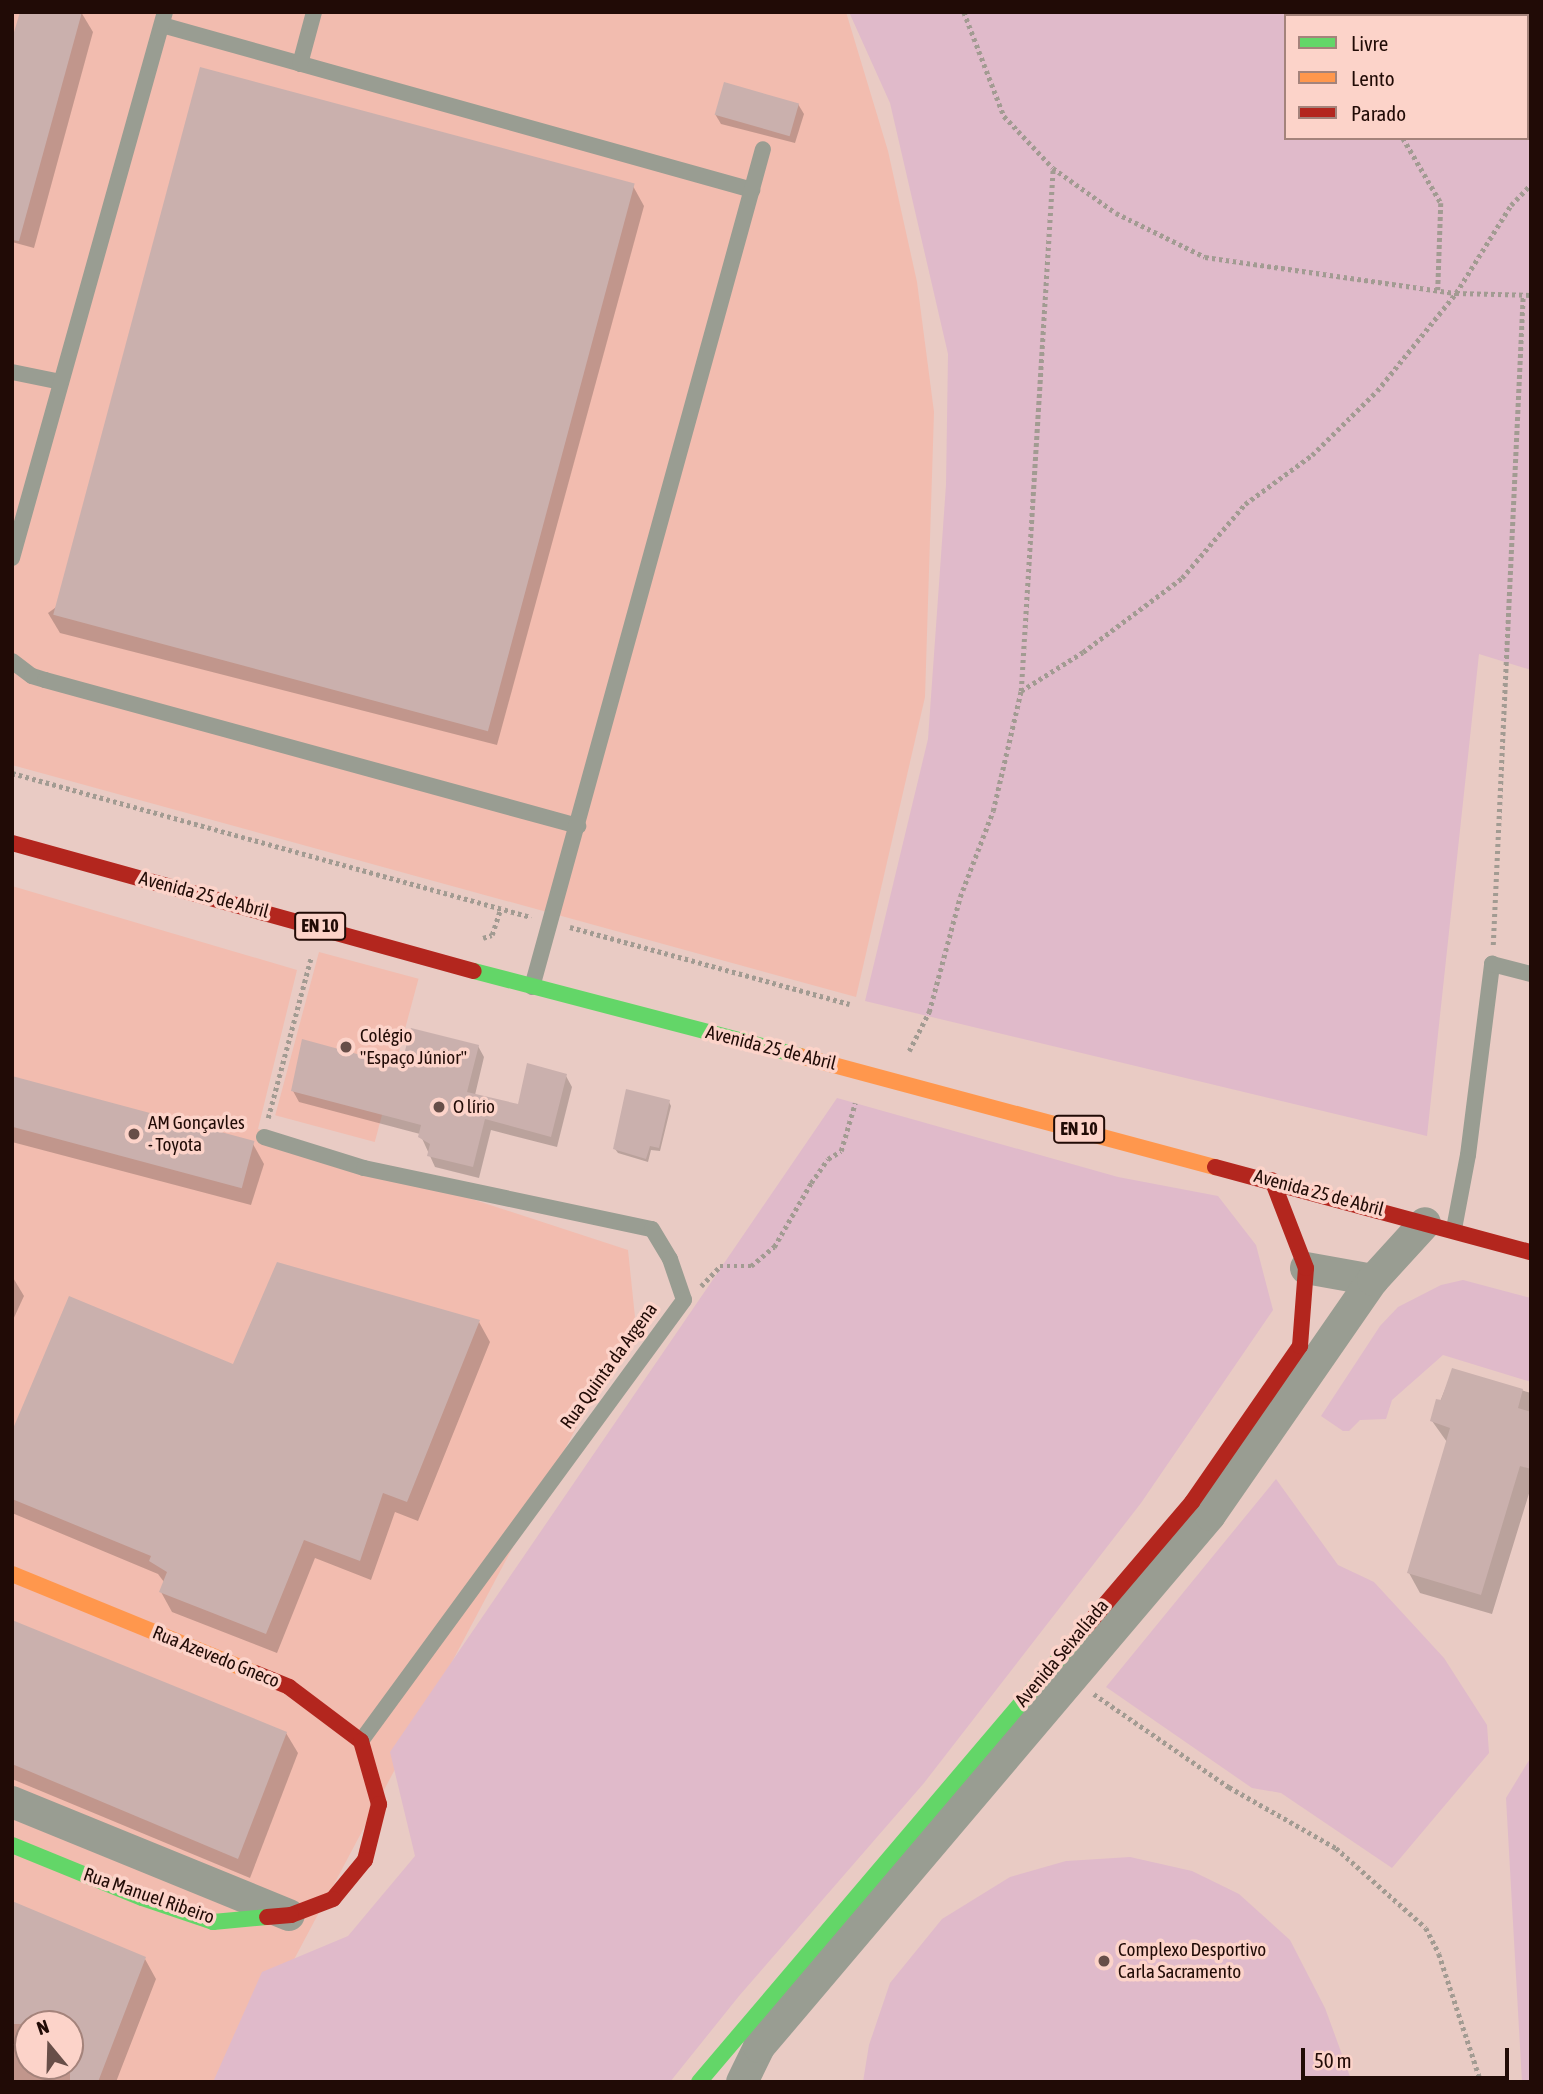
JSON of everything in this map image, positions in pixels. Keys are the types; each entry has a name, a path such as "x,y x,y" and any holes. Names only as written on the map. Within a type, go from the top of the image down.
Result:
{"street":[{"name":"Avenida 25 de Abril","path":"12,843 532,987 1272,1180 1531,1252"},
{"name":"Avenida Seixalíada","path":"699,2082 1192,1502 1300,1346 1306,1269 1272,1180"},
{"name":"Avenida Seixalíada","path":"742,2082 759,2047 1210,1515 1373,1280 1440,1226"},
{"path":"1306,1269 1373,1280"},
{"name":"Rua Azevedo Gneco","path":"12,1574 289,1687 361,1741"},
{"path":"12,1802 290,1915 333,1899 365,1860 379,1804 361,1741"},
{"name":"Rua Manuel Ribeiro","path":"12,1845 142,1898 213,1922 290,1915"}],"lane":[{"path":"300,64 314,12"},
{"path":"12,558 164,18 300,64 752,190"},
{"path":"532,987 764,149"},
{"path":"12,372 61,382"},
{"path":"12,661 32,676 45,680 578,826"},
{"path":"1440,1226 1468,1155 1492,964 1531,974"},
{"name":"Rua Quinta da Argena","path":"264,1137 364,1168 652,1229 670,1259 684,1300 361,1741"}],"path":[{"path":"964,12 1004,116 1053,167 1116,214 1205,257 1456,293 1531,295"},
{"path":"1404,140 1441,202 1438,290"},
{"path":"895,1080 929,1012 960,897 993,811 1021,691 1053,167"},
{"path":"1021,691 1083,652 1182,578 1245,504 1312,455 1377,391 1456,293 1511,205 1531,184"},
{"path":"1492,964 1523,295"},
{"path":"12,774 850,1004"},
{"path":"264,1137 320,927"},
{"path":"684,1300 720,1266 751,1266 774,1247 811,1183 828,1159 841,1152 857,1099"},
{"path":"1094,1693 1229,1787 1336,1848 1426,1928 1439,1954 1481,2082"}],"shaded area":[{"path":"12,12 846,12 888,151 917,282 934,412 925,697 856,997 12,765"},
{"path":"849,12 1531,12 1531,670 1479,654 1427,1136 865,1001 928,739 946,485 948,354 890,103"},
{"path":"12,886 297,970 258,1129 628,1250 635,1317 229,2082 12,2082"},
{"name":"Colégio \"Espaço Júnior\"","path":"319,952 418,979 375,1142 275,1115"},
{"path":"837,1098 1118,1177 1218,1196 1256,1245 1273,1310 1141,1503 924,1783 739,1996 670,2082 213,2082 262,1972 348,1936 415,1856 390,1752"},
{"path":"1463,1280 1531,1298 1531,1382 1443,1355 1392,1400 1386,1419 1360,1420 1349,1431 1343,1431 1321,1416 1380,1326 1398,1307 1441,1285"},
{"path":"1276,1479 1338,1565 1374,1582 1444,1658 1487,1725 1489,1753 1392,1868 1281,1793 1252,1788 1106,1687"},
{"path":"1531,1757 1531,2082 1522,2082 1506,1798"},
{"name":"Complexo Desportivo Carla Sacramento","path":"1130,1857 1192,1871 1239,1894 1290,1940 1325,2008 1352,2082 863,2082 869,2045 890,1983 942,1919 1010,1877 1066,1861"}],"building":[{"path":"20,12 82,12 19,241 12,240 12,39"},
{"path":"200,67 635,183 488,731 53,615"},
{"path":"724,82 799,103 790,136 715,115"},
{"path":"411,1028 479,1045 467,1092 518,1104 527,1063 567,1074 551,1137 485,1119 473,1167 427,1156 430,1144 418,1137 421,1125 291,1091 302,1039 401,1066"},
{"name":"AM Gonçavles - Toyota","path":"12,1076 254,1141 242,1188 12,1127"},
{"path":"626,1089 670,1100 659,1148 650,1146 646,1159 613,1149"},
{"path":"277,1262 480,1320 407,1502 383,1493 360,1561 304,1540 266,1634 159,1592 167,1572 149,1561 151,1556 12,1499 12,1431 69,1296 233,1364"},
{"path":"1452,1368 1523,1389 1518,1408 1531,1412 1531,1469 1520,1466 1481,1595 1407,1573 1450,1428 1430,1421 1436,1399 1441,1400"},
{"path":"12,1620 287,1732 238,1859 12,1764"},
{"path":"12,1901 146,1957 98,2082 70,2082 84,2080 84,2010 14,2010 12,2024"}],"traffic: fast":[{"path":"474,971 800,1056"},
{"path":"699,2082 1084,1629"},
{"path":"12,1845 142,1898 213,1922 267,1917"}],"traffic: slow":[{"path":"800,1056 1215,1167"},
{"path":"12,1574 255,1673"}],"traffic: jam":[{"path":"12,843 474,971"},
{"path":"1215,1167 1531,1252"},
{"path":"1084,1629 1192,1502 1300,1346 1306,1268 1272,1180"},
{"path":"255,1673 289,1687 361,1741 379,1804 365,1860 333,1899 291,1915 267,1917"}],"place":[{"name":"Colégio \"Espaço Júnior\"","path":"346,1047"},
{"name":"O lírio","path":"439,1107"},
{"name":"AM Gonçavles - Toyota","path":"134,1134"},
{"name":"Complexo Desportivo Carla Sacramento","path":"1104,1961"}]}
